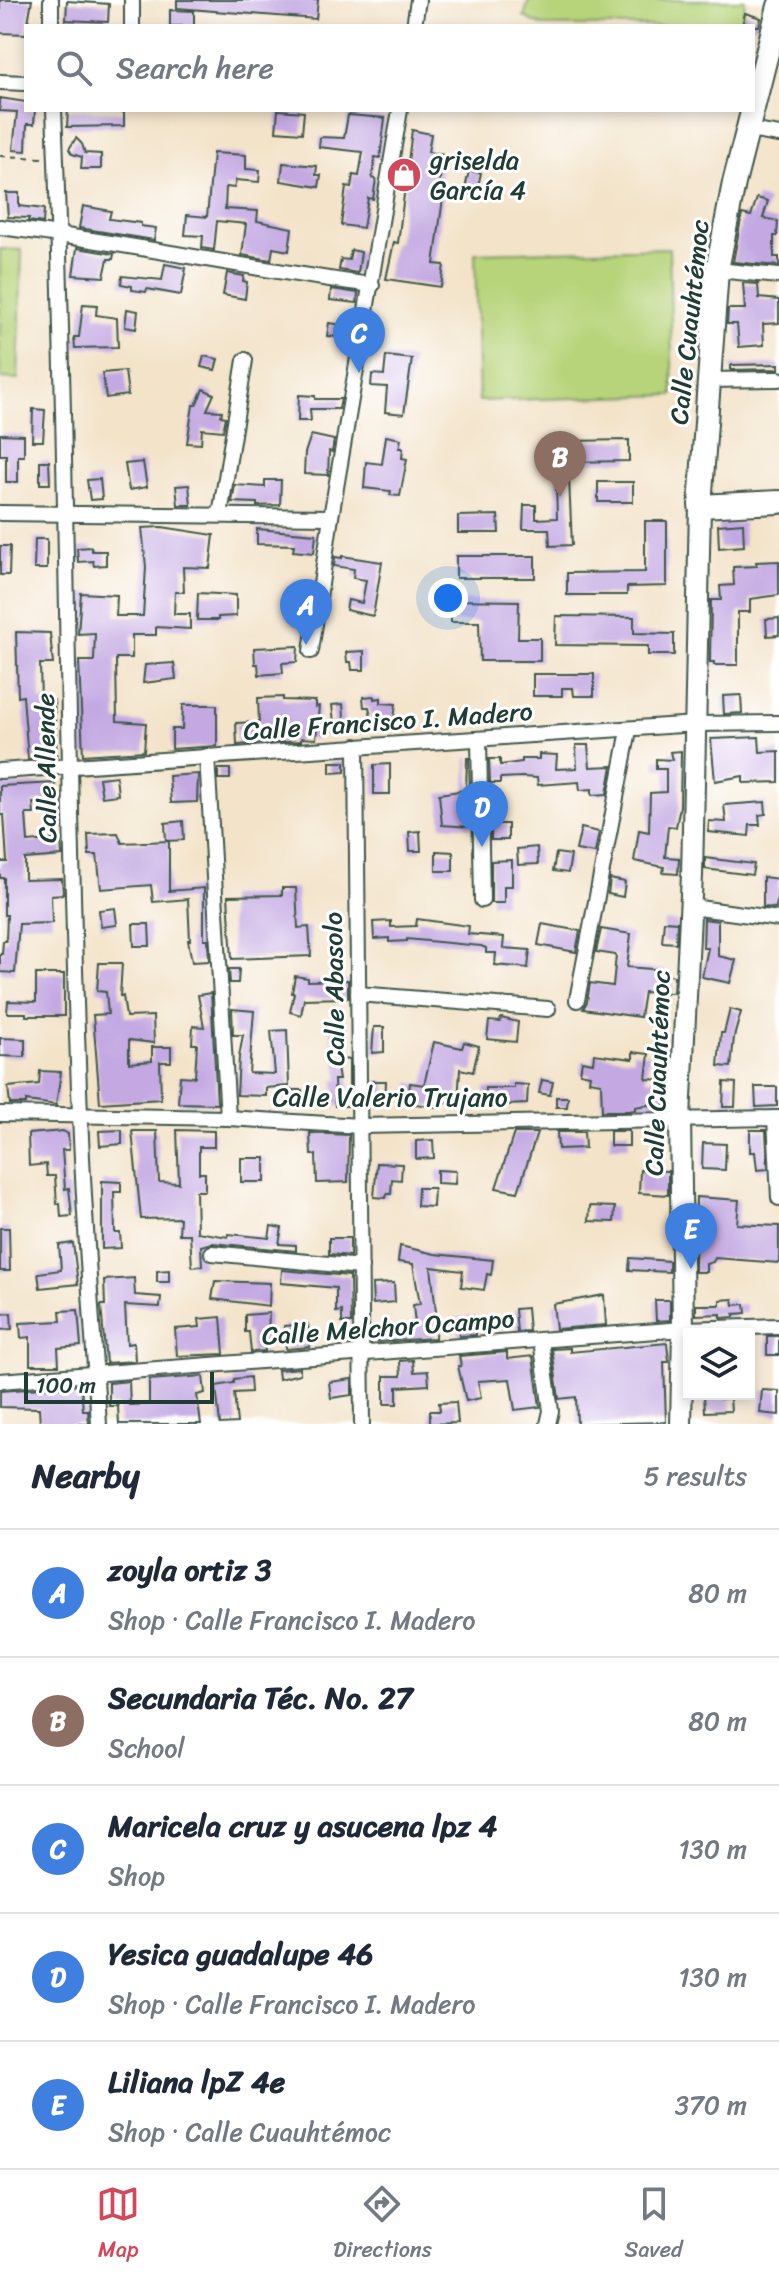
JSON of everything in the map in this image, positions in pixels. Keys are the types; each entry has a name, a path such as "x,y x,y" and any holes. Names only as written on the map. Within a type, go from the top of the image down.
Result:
{"main road":[{"name":"Calle Cuauhtémoc","path":"755,105 779,6"},
{"name":"Calle Cuauhtémoc","path":"700,506 717,270 734,183 753,112"},
{"path":"700,506 779,502"}],"street":[{"path":"51,0 51,24"},
{"path":"132,0 132,24"},
{"path":"414,24 418,0"},
{"path":"0,82 24,83"},
{"name":"Calle Allende","path":"54,112 80,1116 99,1424"},
{"path":"311,651 400,112"},
{"path":"749,130 779,135"},
{"path":"0,227 57,234 284,274 372,285"},
{"path":"717,270 779,276"},
{"path":"220,515 245,360"},
{"path":"708,380 779,379"},
{"name":"Calle Cuauhtémoc","path":"681,1424 680,1118 691,907 700,506"},
{"path":"0,513 331,517"},
{"name":"Calle Francisco I. Madero","path":"0,771 696,724 779,723"},
{"path":"577,1000 629,730"},
{"path":"479,739 482,900"},
{"name":"Calle Abasolo","path":"356,746 362,1424"},
{"path":"207,756 228,1118"},
{"path":"691,907 779,919"},
{"path":"358,994 548,1009"},
{"name":"Calle Valerio Trujano","path":"0,1114 228,1118 360,1126 777,1118"},
{"path":"777,1118 779,1198"},
{"path":"212,1253 361,1267"},
{"name":"Calle Melchor Ocampo","path":"715,1328 779,1326"},
{"name":"Calle Melchor Ocampo","path":"0,1381 683,1329"},
{"path":"541,1340 551,1411 548,1424"}],"path":[{"path":"0,156 56,159"}],"green space":[{"path":"529,0 745,0 742,24 539,24 524,17"},
{"path":"669,248 673,395 479,401 475,253"},
{"path":"0,249 22,250 18,379 0,378"}],"building":[{"path":"0,0 32,0 24,34 0,33"},
{"path":"177,0 318,0 316,19 177,8"},
{"path":"67,1 109,4 108,22 66,20"},
{"path":"170,10 194,11 194,24 170,24"},
{"path":"745,13 761,18 759,26 742,24"},
{"path":"0,98 24,102 24,112 35,112 34,124 27,124 26,151 13,150 17,112 0,111"},
{"path":"68,112 124,112 124,126 67,127"},
{"path":"278,112 304,112 302,133 276,131"},
{"path":"348,115 385,118 380,158 375,157 373,199 368,198 363,228 341,225 346,187 351,188 353,175 359,176 363,152 319,147 320,137 344,138"},
{"path":"412,130 431,134 428,152 444,155 438,189 444,191 434,264 444,265 441,287 386,279 394,242 398,243"},
{"path":"76,138 85,153 101,154 101,169 81,169 82,157 72,154 69,149"},
{"path":"213,153 246,155 246,169 260,170 259,182 236,180 234,188 226,187 225,209 258,211 257,221 292,228 289,251 273,248 271,260 242,255 246,224 217,221 214,250 202,248 203,236 185,235 187,215 207,217"},
{"path":"283,163 317,166 316,175 321,175 319,187 281,181"},
{"path":"469,171 481,173 476,195 464,193"},
{"path":"6,193 19,193 19,206 44,209 43,223 28,221 29,218 8,217"},
{"path":"757,198 768,201 763,218 778,221 774,257 779,257 779,266 733,262 742,214 751,216"},
{"path":"83,206 111,211 109,219 156,228 154,240 79,228"},
{"path":"77,248 114,254 113,259 108,259 104,277 73,275"},
{"path":"351,250 361,252 358,273 339,270 341,259 349,260"},
{"path":"165,264 186,268 181,295 147,289 146,292 132,290 132,286 121,284 122,276 162,280"},
{"path":"227,273 244,276 243,281 247,282 245,299 223,295"},
{"path":"743,283 758,284 759,298 779,300 779,323 763,324 764,345 739,347 737,324 727,324 728,309 745,309"},
{"path":"331,289 358,293 357,303 330,300"},
{"path":"83,304 97,305 96,315 117,318 118,347 75,348 74,337 79,337"},
{"path":"127,309 138,311 136,329 125,327"},
{"path":"329,323 350,326 348,338 327,336"},
{"path":"204,356 218,359 215,370 201,367"},
{"path":"386,356 412,359 404,414 385,412 387,387 371,386 372,374 384,375"},
{"path":"779,364 779,369 731,370 731,365"},
{"path":"125,371 128,395 106,398 102,373"},
{"path":"203,389 214,394 207,410 222,411 221,416 226,417 223,431 202,429 201,444 187,443 193,405 196,405"},
{"path":"299,395 315,396 315,399 341,399 339,409 310,409 311,421 298,421"},
{"path":"33,409 45,410 43,441 32,441"},
{"path":"0,434 24,435 24,456 18,456 18,482 6,482 6,455 0,455"},
{"path":"311,435 334,440 332,452 329,451 328,475 304,474 305,453"},
{"path":"386,436 401,439 399,448 403,448 402,458 407,459 400,496 390,495 391,491 364,488 366,462 382,464"},
{"path":"629,440 629,461 567,462 567,441"},
{"path":"40,461 49,461 50,484 40,484"},
{"path":"143,462 147,487 129,490 125,464"},
{"path":"100,479 102,499 90,500 87,480"},
{"path":"569,479 572,545 550,546 549,529 523,529 524,505 536,505 536,519 557,518 556,480"},
{"path":"265,480 281,480 280,505 257,506 257,503 232,502 235,485 265,487"},
{"path":"598,482 633,482 633,502 598,502"},
{"path":"189,485 191,505 178,505 176,486"},
{"path":"498,515 499,533 458,533 458,516"},
{"path":"645,521 667,521 667,586 627,587 627,595 567,595 567,573 645,572"},
{"path":"743,523 744,546 719,548 718,525"},
{"path":"162,527 214,535 210,568 183,567 184,592 175,592 174,614 190,614 190,629 156,627 156,635 132,635 132,658 116,658 117,721 146,723 144,751 83,755 79,661 94,661 95,633 78,634 81,593 117,595 116,616 143,616 146,567 142,528"},
{"path":"257,529 316,534 314,553 293,551 294,545 257,544"},
{"path":"35,539 47,539 47,569 34,569"},
{"path":"0,546 10,546 9,575 0,575"},
{"path":"91,547 92,551 106,551 106,565 94,566 93,561 78,562 77,548"},
{"path":"456,556 535,556 535,578 456,578"},
{"path":"335,557 382,562 373,616 346,610 348,600 362,603 366,580 353,578 354,569 334,566"},
{"path":"779,561 779,595 750,599 750,612 738,612 738,665 714,665 710,662 711,600 721,600 720,586 734,585 733,567"},
{"path":"198,593 236,595 236,616 197,620"},
{"path":"451,600 519,601 518,638 540,638 540,661 480,661 479,622 451,622"},
{"path":"556,616 634,617 634,633 674,634 674,655 648,655 648,646 555,645"},
{"path":"779,618 779,635 767,636 766,619"},
{"path":"16,632 50,633 53,664 40,664 41,701 54,700 57,757 28,759 23,696 18,697"},
{"path":"298,646 297,662 282,663 283,673 259,675 254,648"},
{"path":"364,651 364,670 352,670 346,652"},
{"path":"174,663 176,679 143,683 145,665"},
{"path":"533,674 594,674 594,696 574,696 573,688 562,688 562,696 533,696"},
{"path":"741,695 742,713 724,714 723,696"},
{"path":"374,696 374,699 381,698 381,703 396,704 394,719 383,718 384,724 373,725 369,707 364,707 363,697"},
{"path":"283,697 283,700 315,701 315,707 319,706 316,739 237,745 236,723 259,722 258,698"},
{"path":"343,704 345,730 335,731 332,705"},
{"path":"183,705 217,705 217,746 172,749 172,729 182,729"},
{"path":"759,737 760,752 779,751 779,782 743,783 743,776 715,781 711,739"},
{"path":"576,745 588,745 590,767 612,766 607,794 592,795 592,789 580,790 579,782 538,785 537,778 500,778 500,783 490,783 489,759 500,759 500,765 522,762 522,759 539,759 539,754 557,755 556,769 577,768"},
{"path":"681,751 680,806 676,827 668,826 665,857 679,858 678,874 663,873 664,867 634,861 639,830 649,832 650,793 666,792 666,769 656,769 656,759 672,760 670,752"},
{"path":"467,758 471,827 442,825 439,794 466,790"},
{"path":"330,762 345,762 345,772 330,773"},
{"path":"390,764 390,794 374,794 374,765"},
{"path":"218,769 230,769 230,779 218,779"},
{"path":"198,774 197,802 171,803 169,776"},
{"path":"116,776 118,795 102,797 99,778"},
{"path":"55,783 57,802 33,803 34,814 26,814 28,842 61,839 62,856 25,859 25,880 62,879 63,894 51,895 52,923 19,924 15,973 0,972 7,915 4,915 4,878 0,878 0,862 7,862 4,815 0,815 0,786"},
{"path":"765,802 766,814 759,815 760,825 750,825 749,836 708,832 709,821 726,822 724,805"},
{"path":"183,821 184,840 166,841 165,823"},
{"path":"491,824 508,824 508,840 491,840"},
{"path":"581,828 599,832 595,853 576,850"},
{"path":"420,831 421,851 410,851 409,832"},
{"path":"118,833 122,843 169,841 169,891 204,888 204,939 208,939 209,961 192,962 188,940 188,899 153,902 151,885 101,889 97,855 89,855 88,834"},
{"path":"537,847 538,864 518,865 517,849"},
{"path":"436,851 453,852 453,871 436,871"},
{"path":"556,853 571,855 568,873 553,871"},
{"path":"705,858 754,864 752,875 705,869"},
{"path":"512,860 512,886 504,886 504,903 491,903 491,861"},
{"path":"763,877 779,879 776,908 763,907"},
{"path":"610,879 625,882 623,897 608,894"},
{"path":"282,888 296,888 298,928 309,927 311,956 232,959 228,896 282,895"},
{"path":"115,908 117,925 101,927 99,910"},
{"path":"417,919 469,926 468,934 504,937 503,948 530,950 528,968 495,965 496,953 486,953 486,948 481,946 374,939 373,922 391,921 391,927 416,926"},
{"path":"704,919 718,921 718,956 736,960 730,983 702,977 708,948 703,948"},
{"path":"664,921 677,922 676,943 662,942"},
{"path":"133,924 149,924 150,946 134,946"},
{"path":"542,924 580,931 576,952 538,945"},
{"path":"601,929 631,934 627,967 664,970 665,974 674,976 673,993 644,992 640,1017 583,1009 590,983 613,986 616,955 596,952"},
{"path":"99,963 122,963 120,996 123,996 126,1017 153,1016 154,1043 129,1040 129,1063 152,1061 152,1047 171,1047 171,1062 160,1062 161,1099 100,1103 93,1015 108,1014 106,992 97,991"},
{"path":"229,969 239,969 238,983 230,983"},
{"path":"36,974 64,974 64,1016 7,1013 8,1001 36,1002"},
{"path":"295,976 308,978 308,981 348,980 348,998 304,999 301,1015 290,1012"},
{"path":"211,993 217,1104 178,1103 180,1076 195,1077 197,1044 192,1044 193,1026 204,1027 198,995"},
{"path":"232,1009 254,1011 249,1073 275,1074 271,1031 287,1030 289,1086 266,1088 266,1096 237,1095 243,1035 233,1035"},
{"path":"730,1009 741,1012 734,1037 731,1067 718,1066 721,1033 724,1033"},
{"path":"501,1018 518,1022 516,1042 487,1039 489,1021 500,1022"},
{"path":"342,1026 343,1041 332,1043 330,1027"},
{"path":"374,1027 384,1027 384,1052 372,1053"},
{"path":"0,1038 25,1039 25,1057 0,1056"},
{"path":"434,1042 462,1048 464,1042 479,1046 473,1072 460,1069 458,1103 437,1102 436,1107 408,1103 410,1083 424,1085"},
{"path":"633,1052 649,1054 646,1079 669,1080 668,1106 646,1105 629,1111 602,1111 601,1083 589,1081 590,1075 580,1073 582,1061 593,1063 594,1054 633,1059"},
{"path":"349,1059 349,1106 335,1106 334,1080 339,1080 336,1061"},
{"path":"40,1071 61,1072 56,1105 26,1101 26,1104 10,1104 8,1087 39,1084"},
{"path":"542,1080 553,1082 550,1095 539,1093"},
{"path":"372,1081 386,1081 385,1104 371,1103"},
{"path":"724,1082 736,1083 735,1107 723,1107"},
{"path":"514,1084 528,1085 527,1104 484,1106 485,1088 514,1088"},
{"path":"755,1087 777,1087 777,1106 756,1107"},
{"path":"289,1090 302,1090 302,1105 289,1105"},
{"path":"556,1097 568,1097 567,1107 556,1107"},
{"path":"122,1130 122,1144 100,1146 99,1131"},
{"path":"177,1130 214,1131 214,1147 199,1147 199,1173 205,1173 205,1191 196,1191 197,1232 228,1237 229,1234 269,1238 271,1226 282,1228 279,1244 296,1245 296,1251 212,1243 201,1246 202,1266 192,1267 190,1234 179,1234 180,1218 141,1219 132,1131 157,1131 159,1182 179,1183"},
{"path":"750,1130 766,1130 768,1169 757,1170 755,1152 750,1152"},
{"path":"63,1131 68,1134 69,1150 62,1150 65,1189 69,1188 72,1216 61,1217 55,1176 47,1176 46,1164 29,1166 28,1134"},
{"path":"610,1131 629,1131 629,1146 610,1146"},
{"path":"557,1132 584,1132 585,1148 558,1149"},
{"path":"310,1133 349,1135 348,1182 317,1183 316,1155 311,1155"},
{"path":"514,1133 537,1133 518,1192 496,1188"},
{"path":"433,1140 434,1158 416,1159 416,1141"},
{"path":"703,1143 726,1144 725,1170 702,1169"},
{"path":"241,1158 265,1158 265,1182 241,1182"},
{"path":"377,1163 402,1164 401,1180 392,1179 391,1194 387,1194 386,1198 374,1197"},
{"path":"437,1170 456,1171 455,1184 437,1183"},
{"path":"640,1170 668,1171 668,1195 639,1193"},
{"path":"102,1181 121,1182 121,1192 114,1192 115,1233 120,1233 121,1248 102,1249"},
{"path":"418,1188 434,1188 433,1207 417,1206"},
{"path":"696,1197 739,1200 737,1224 779,1226 779,1263 715,1258 706,1264 706,1272 695,1272"},
{"path":"590,1206 615,1207 614,1222 589,1221"},
{"path":"0,1228 9,1228 10,1271 0,1271"},
{"path":"329,1238 350,1238 350,1256 329,1254"},
{"path":"73,1243 78,1284 40,1288 38,1273 61,1270 59,1245"},
{"path":"400,1246 435,1254 493,1260 491,1275 487,1274 484,1290 461,1287 463,1271 431,1267 436,1312 435,1338 377,1342 375,1330 415,1324 413,1305 420,1304 413,1264 398,1262"},
{"path":"630,1258 669,1261 669,1272 629,1270"},
{"path":"169,1270 169,1282 157,1282 157,1271"},
{"path":"282,1270 350,1276 351,1323 342,1323 342,1311 336,1312 336,1288 281,1283"},
{"path":"134,1278 135,1295 161,1297 160,1307 125,1305 127,1344 134,1343 135,1361 106,1363 101,1305 105,1305 104,1280"},
{"path":"215,1281 270,1283 269,1306 212,1299"},
{"path":"394,1283 395,1302 373,1304 372,1284"},
{"path":"604,1295 606,1325 556,1329 553,1304"},
{"path":"733,1299 734,1305 745,1304 746,1313 721,1318 721,1314 696,1315 696,1305 720,1305 720,1300"},
{"path":"655,1300 670,1300 670,1320 656,1321"},
{"path":"527,1308 529,1331 517,1332 515,1309"},
{"path":"78,1310 81,1346 58,1348 59,1365 30,1365 30,1337 21,1338 20,1323 61,1321 60,1311"},
{"path":"11,1313 12,1329 0,1330 0,1314"},
{"path":"269,1313 268,1333 263,1333 265,1351 251,1352 249,1332 245,1332 245,1315"},
{"path":"474,1316 476,1335 459,1336 457,1318"},
{"path":"221,1317 224,1354 177,1356 175,1329 200,1327 199,1319"},
{"path":"308,1324 310,1347 286,1349 284,1326"},
{"path":"767,1336 779,1336 779,1355 767,1355"},
{"path":"667,1343 669,1362 664,1362 666,1422 577,1424 576,1397 559,1399 552,1349 570,1348 570,1352"},
{"path":"507,1352 507,1359 533,1356 540,1407 515,1410 510,1379 478,1381 481,1398 466,1401 458,1366 461,1366 459,1356"},
{"path":"413,1360 414,1372 428,1371 429,1385 397,1387 397,1404 384,1404 384,1376 401,1376 400,1361"},
{"path":"300,1368 300,1374 279,1379 278,1370"},
{"path":"203,1376 205,1393 197,1395 201,1424 119,1424 118,1406 109,1406 109,1383 129,1381 130,1405 149,1404 149,1380"},
{"path":"250,1377 251,1392 234,1393 237,1423 220,1424 216,1386"},
{"path":"352,1379 352,1395 331,1398 329,1382"},
{"path":"81,1385 83,1410 88,1410 89,1424 40,1424 39,1408 0,1407 0,1391"},
{"path":"762,1390 779,1391 779,1415 760,1413"},
{"path":"704,1400 730,1400 731,1411 705,1412"},
{"path":"456,1402 458,1423 430,1424 430,1411 440,1411 439,1403"}],"place":[{"name":"griselda García 4","path":"404,175"},
{"name":"Maricela cruz y asucena lpz 4","path":"359,373"},
{"name":"Secundaria Téc. No. 27","path":"560,497"},
{"name":"zoyla ortiz 3","path":"306,645"},
{"name":"Yesica guadalupe 46","path":"482,847"},
{"name":"Liliana lpZ 4e","path":"691,1269"}]}
